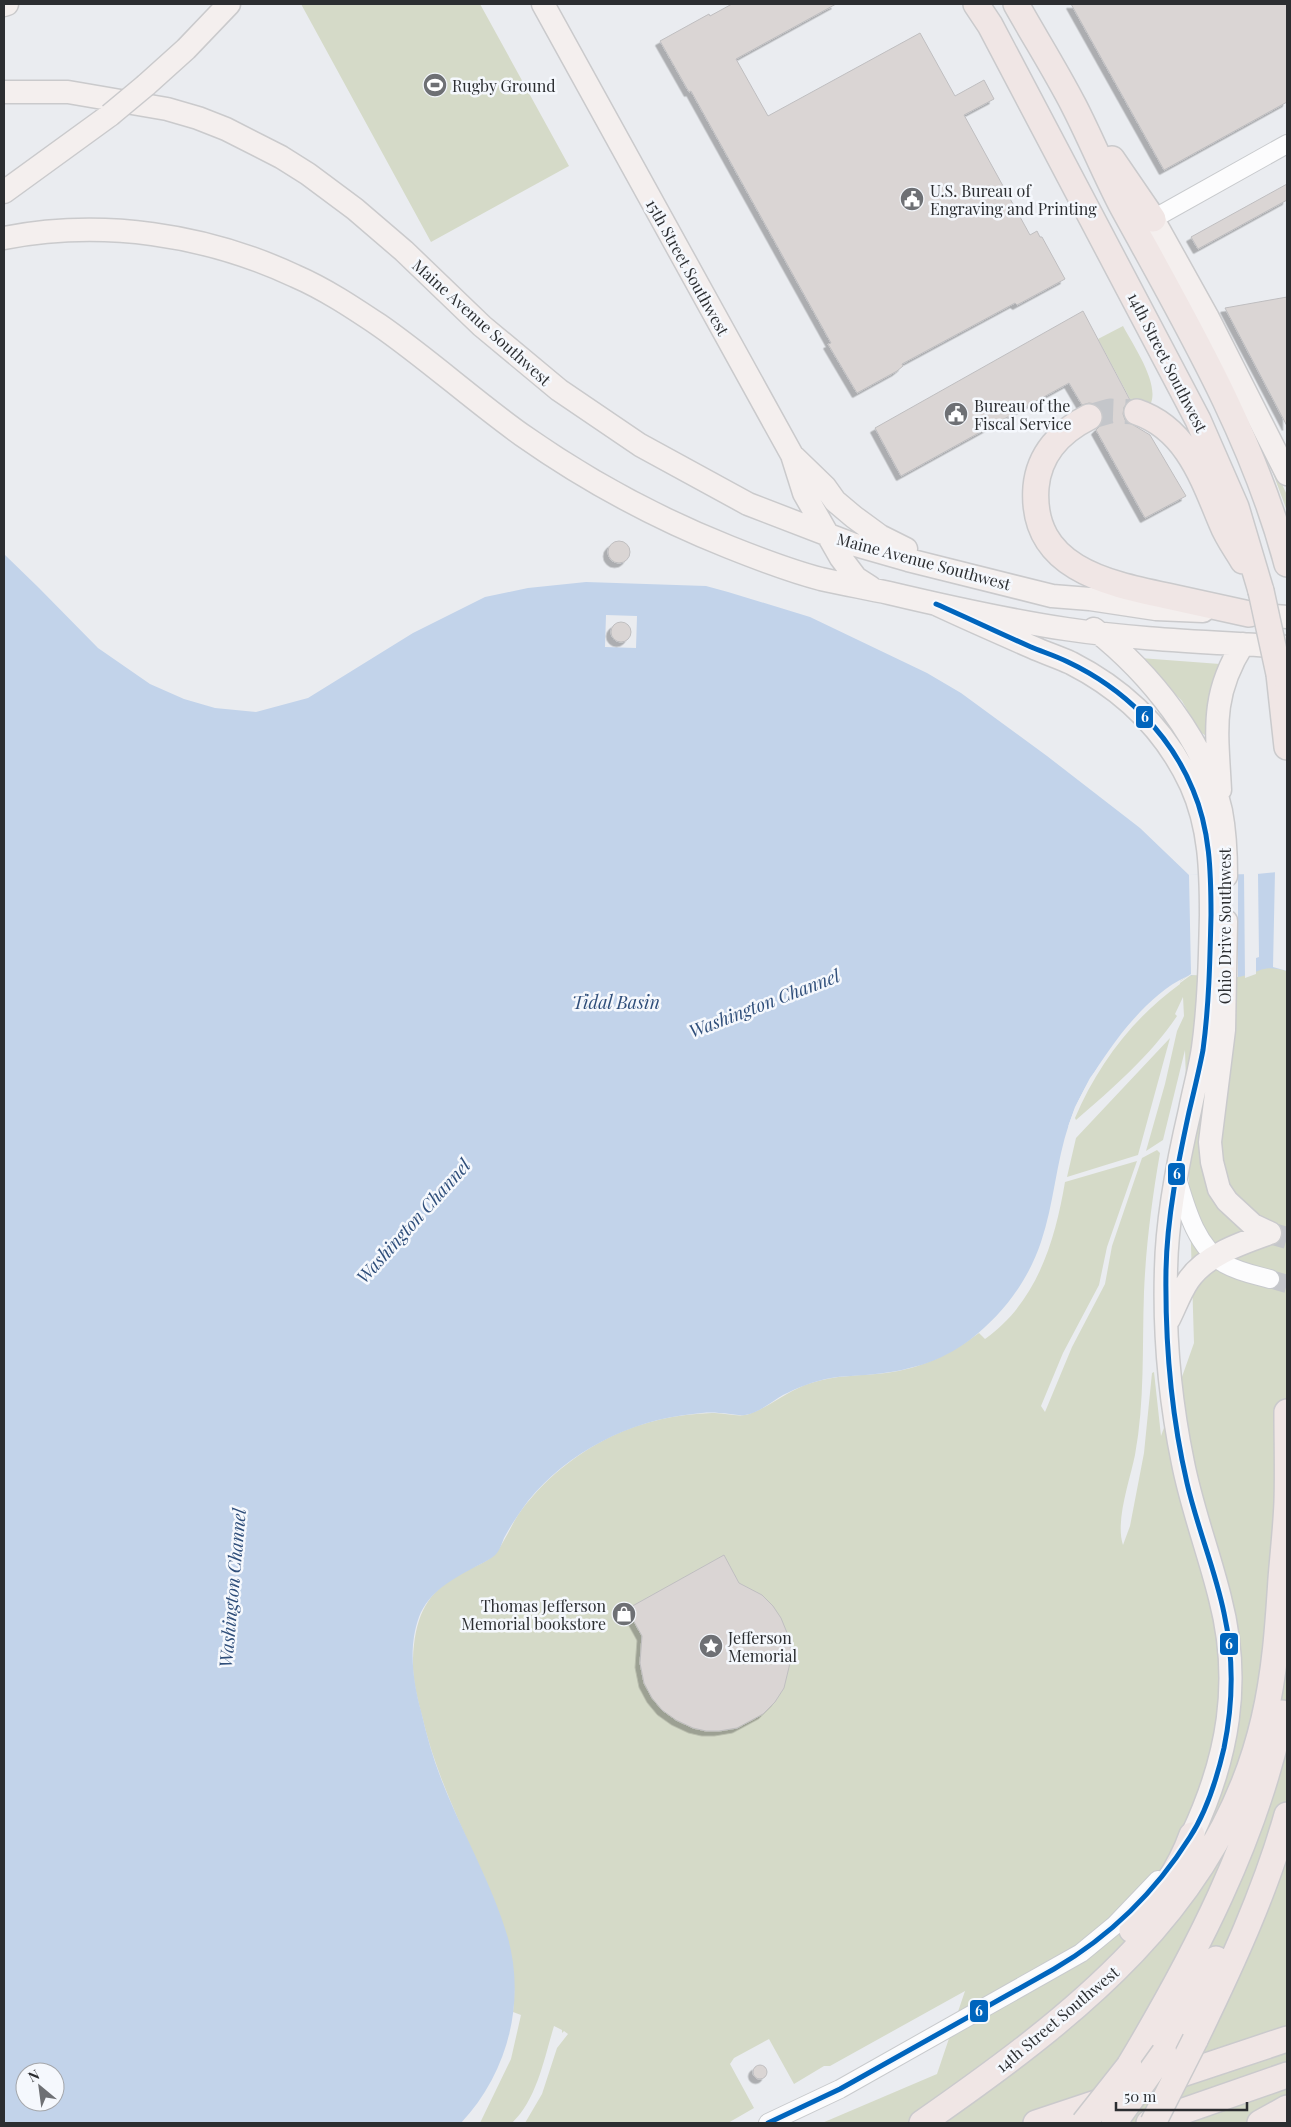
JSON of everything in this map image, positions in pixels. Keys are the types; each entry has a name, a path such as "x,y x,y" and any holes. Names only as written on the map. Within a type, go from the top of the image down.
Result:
{"highway":[{"name":"14th Street Southwest","path":"976,4 1006,54 1195,413 1236,507 1261,591 1279,674 1287,747"},
{"name":"14th Street Southwest","path":"1016,4 1073,105 1118,199 1198,344 1236,421 1263,489 1287,564"},
{"path":"1073,105 1153,219"},
{"path":"1137,412 1156,420 1184,446 1204,482 1222,526 1261,591"},
{"path":"1089,417 1070,428 1056,440 1039,472 1036,493 1038,516 1043,532 1052,546 1070,564 1083,572 1109,582 1137,590 1249,614"},
{"name":"14th Street Southwest","path":"922,2123 988,2076 1087,1998 1130,1957 1151,1935 1188,1886 1220,1834 1246,1778 1264,1721 1270,1692 1278,1636 1287,1504 1287,1412"},
{"path":"1084,2123 1130,2066 1169,1998 1226,1885 1244,1840 1270,1764 1287,1686"},
{"path":"1153,2123 1231,1966 1264,1882 1287,1816"},
{"path":"988,2076 1055,2005 1118,1947 1173,1876 1192,1836"},
{"path":"1114,2123 1164,2053 1216,1959 1264,1882"},
{"path":"1036,2123 1287,2038"},
{"path":"1149,2123 1287,2075"},
{"path":"1260,2123 1287,2108"}],"main road":[{"path":"4,192 110,115 146,85 186,49 229,4"},
{"name":"15th Street Southwest","path":"543,4 792,455 804,492 827,534 848,569 856,578 874,590"},
{"name":"Maine Avenue Southwest","path":"4,92 68,92 167,109 226,129 281,157 308,174 355,209 397,245 508,349 559,390 640,445 748,504 852,544 1052,596 1090,599 1156,609 1287,617"},
{"path":"1153,219 1208,316 1287,474"},
{"path":"4,238 82,230 147,232 208,244 269,264 325,291 380,326 520,434 601,486 669,521 784,568 820,579 994,617 1099,633 1287,647"},
{"path":"792,455 854,517 880,536 948,569"},
{"name":"Ohio Drive Southwest","path":"1052,596 1099,633 1132,665 1172,709 1198,752 1221,811 1218,978 1224,1030 1210,1142 1212,1162 1219,1189 1227,1201 1253,1225 1270,1233 1243,1242 1215,1257"},
{"name":"Ohio Drive Southwest","path":"936,604 1070,663 1116,691 1141,712 1159,731 1193,789 1219,874"},
{"path":"1221,811 1217,730 1218,708 1228,670 1243,644"},
{"name":"Ohio Drive Southwest","path":"1176,1178 1218,978"},
{"path":"1176,1178 1166,1267 1167,1324 1173,1400 1183,1464 1199,1529 1221,1600 1230,1657 1230,1710 1224,1746 1212,1790 1192,1836"},
{"path":"1167,1324 1188,1280 1202,1266 1215,1257"}],"street":[{"path":"1153,219 1287,144"},
{"name":"Ohio Drive Southwest","path":"1176,1178 1188,1216 1198,1235 1215,1257 1226,1265 1245,1273 1270,1279"},
{"path":"768,2123 840,2089 1081,1953 1105,1935 1129,1912 1192,1836"}],"green space":[{"name":"Rugby Ground","path":"301,4 480,4 569,166 431,242"},
{"path":"1123,326 1148,374 1153,394 1151,403 1148,404 1130,399 1098,339"},
{"path":"1257,430 1287,495 1287,511"},
{"path":"1140,658 1220,664 1209,729 1206,736 1199,731 1182,701"},
{"path":"1287,965 1287,2123 822,2123 937,2074 965,1991 794,2084 769,2039 734,2058 730,2064 754,2108 728,2123 525,2123 542,2094 557,2048 568,2034 564,2031 562,2033 562,2030 554,2026 539,2078 521,2113 512,2123 480,2123 511,2059 521,2015 513,2012 513,1970 504,1930 438,1769 417,1695 413,1665 414,1644 419,1621 429,1601 444,1584 455,1576 484,1562 496,1553 527,1503 560,1470 585,1451 612,1436 648,1422 673,1417 712,1413 745,1415 757,1411 811,1383 829,1378 886,1373 911,1368 946,1354 979,1333 985,1339 1003,1324 1031,1289 1041,1269 1056,1226 1065,1182 1137,1161 1107,1247 1099,1285 1063,1353 1041,1406 1045,1412 1072,1347 1105,1284 1112,1246 1142,1158 1157,1150 1160,1153 1154,1188 1145,1274 1140,1414 1135,1455 1122,1513 1121,1535 1123,1545 1130,1526 1144,1453 1152,1373 1154,1372 1161,1436 1194,1343 1185,1050 1163,1140 1146,1151 1165,1084 1177,1031 1184,1016 1183,997 1175,1014 1177,1016 1155,1045 1117,1084 1076,1120 1075,1118 1094,1079 1118,1044 1147,1012 1180,984 1180,981 1191,974"},
{"path":"1170,1038 1138,1155 1067,1177 1076,1138"}],"water":[{"name":"Tidal Basin","path":"4,554 98,648 150,684 184,699 215,708 256,712 308,698 413,633 485,597 528,588 586,582 706,586 810,617 927,673 961,693 1140,828 1189,875 1257,874 1287,871 1287,971 1271,968 1237,977 1192,975 1186,977 1159,994 1121,1034 1091,1077 1069,1124 1045,1228 1036,1256 1013,1296 983,1329 947,1354 908,1369 880,1374 825,1379 788,1392 760,1410 750,1414 706,1413 669,1417 646,1423 602,1441 581,1454 544,1483 518,1515 495,1555 442,1587 423,1608 416,1628 413,1664 416,1688 426,1730 444,1786 502,1919 513,1963 515,1988 509,2037 501,2060 477,2104 461,2123 4,2123"}],"pier":[{"path":"606,615 637,616 636,648 605,647"},
{"path":"1275,871 1287,871 1287,971 1273,967"},
{"path":"1244,874 1258,874 1259,957 1256,958 1256,974 1245,978"},
{"path":"1189,875 1238,875 1238,977 1191,975 1161,997 1131,1026 1110,1053 1085,1092 1068,1127 1075,1107 1090,1078 1129,1025 1160,995 1191,974"}],"building":[{"name":"U.S. Bureau of Engraving and Printing","path":"732,4 836,4 736,59 768,116 920,33 955,96 984,80 994,99 964,115 1030,235 1037,231 1040,237 1042,237 1065,279 1017,305 1015,303 902,364 903,366 897,371 857,393 828,344 831,343 691,91 689,92 660,41 709,14 710,16"},
{"path":"1071,4 1287,4 1287,102 1164,170"},
{"path":"1287,184 1287,200 1198,249 1191,237"},
{"path":"1287,297 1287,426 1225,308"},
{"name":"Bureau of the Fiscal Service","path":"1083,311 1130,400 1124,407 1123,414 1125,420 1150,435 1186,496 1145,518 1096,430 1102,424 1102,410 1096,404 1082,405 1069,383 901,476 875,428"},
{"path":"619,541 627,544 630,552 627,560 619,563 611,560 608,552 611,544"},
{"path":"621,622 628,625 631,632 628,639 621,642 614,639 611,632 614,625"},
{"path":"724,1555 739,1583 762,1595 781,1618 790,1640 791,1659 784,1688 775,1702 763,1714 737,1728 706,1731 693,1728 676,1720 662,1710 652,1698 644,1683 640,1663 642,1636 627,1609"},
{"path":"757,2065 763,2065 767,2072 763,2079 757,2079 753,2075 753,2069"}],"tunnel":[{"path":"1089,417 1110,411 1137,412"},
{"path":"1270,1233 1287,1238"},
{"path":"1270,1279 1287,1284"}],"transit line":[{"name":"6","path":"768,2123 840,2089 1054,1969 1094,1942 1130,1911 1147,1894 1177,1857 1196,1827 1211,1794 1218,1771 1224,1748 1231,1698 1231,1664 1227,1630 1216,1580 1191,1499 1181,1457 1170,1377 1167,1323 1166,1270 1171,1210 1181,1151 1203,1050 1208,999 1211,883 1206,836 1199,805 1183,769 1158,731 1126,699 1108,685 1068,662 936,604"}],"place":[{"name":"Rugby Ground","path":"435,85"},
{"name":"U.S. Bureau of Engraving and Printing","path":"912,199"},
{"name":"Bureau of the Fiscal Service","path":"956,414"},
{"name":"Thomas Jefferson Memorial bookstore","path":"624,1614"},
{"name":"Jefferson Memorial","path":"711,1646"}],"water label":[{"name":"Washington Channel","path":"764,1003"},
{"name":"Washington Channel","path":"413,1221"},
{"name":"Washington Channel","path":"232,1588"}]}
